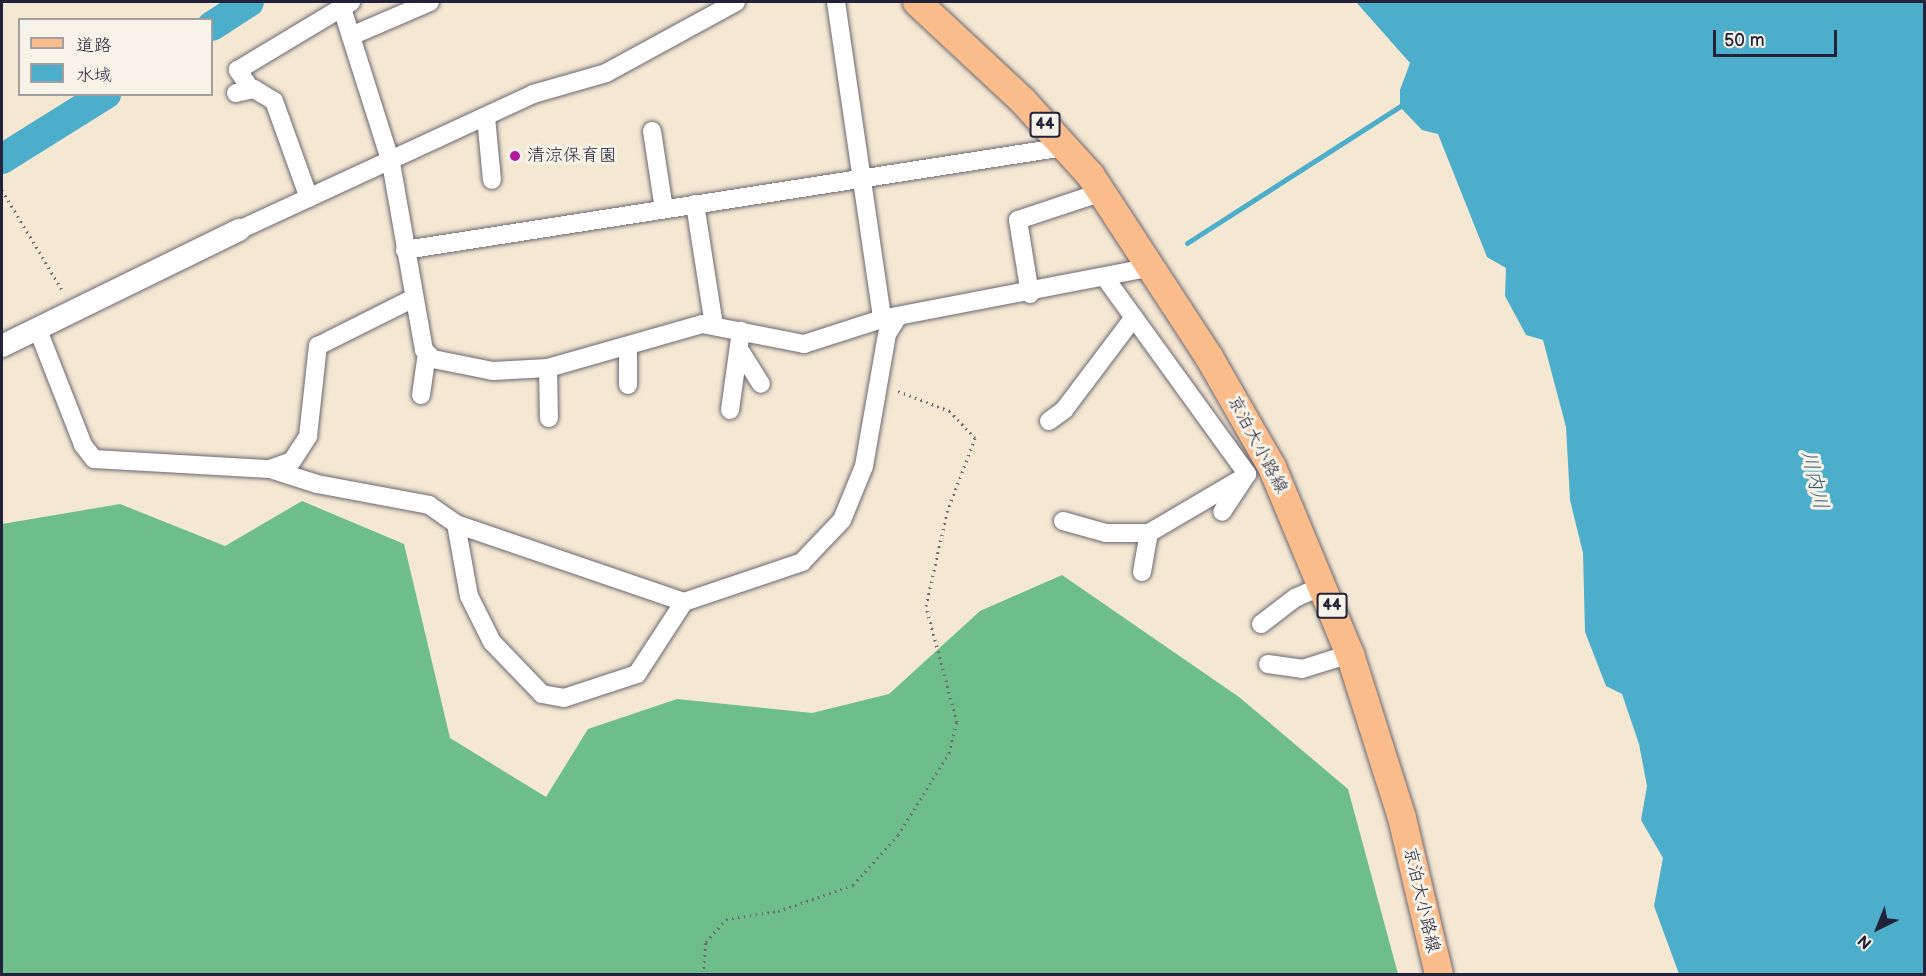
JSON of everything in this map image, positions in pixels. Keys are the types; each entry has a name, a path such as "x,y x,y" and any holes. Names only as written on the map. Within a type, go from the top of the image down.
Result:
{"main road":[{"name":"京泊大小路線","path":"917,2 1064,147 1102,192 1153,267 1257,467 1324,585 1350,654 1402,818 1439,975"}],"street":[{"path":"351,36 430,2"},
{"path":"2,346 38,330 73,308 309,198 391,163 533,93 606,73 736,2"},
{"path":"38,330 83,445 94,459 270,469 317,484 429,506 456,524 684,602 802,562 842,520 864,466 890,319 861,178 836,2"},
{"path":"309,198 274,101 243,91 238,70 343,4 391,163 414,298 427,353 421,396"},
{"path":"486,117 492,180"},
{"path":"652,131 664,209"},
{"path":"405,250 1064,147"},
{"path":"1030,294 1017,220 1102,192"},
{"path":"695,204 714,325"},
{"path":"427,353 493,371 548,368 714,325 741,331 774,343 804,344 890,319 1106,279 1153,267"},
{"path":"1106,279 1134,317 1257,467"},
{"path":"270,469 292,461 308,436 318,346 414,298"},
{"path":"1049,421 1064,410 1134,317"},
{"path":"730,410 741,331"},
{"path":"628,346 628,385"},
{"path":"739,349 761,384"},
{"path":"548,368 549,418"},
{"path":"1222,512 1257,467"},
{"path":"1063,521 1106,533 1149,533 1257,467"},
{"path":"456,524 469,596 492,642 542,694 564,698 637,674 684,602"},
{"path":"1142,572 1149,533"},
{"path":"1261,624 1295,598 1324,585"},
{"path":"1268,664 1302,669 1350,654"}],"path":[{"path":"2,189 73,308"},
{"path":"703,975 706,942 726,920 778,911 853,885 898,835 949,753 957,722 926,606 947,512 975,438 950,411 877,383"}],"green space":[{"path":"302,501 404,544 450,738 546,797 588,729 677,699 812,713 889,694 980,611 1062,575 1239,697 1348,789 1398,974 2,974 2,524 120,504 225,546"}],"water":[{"name":"川内川","path":"1356,2 1924,2 1924,974 1679,974 1654,906 1663,858 1641,820 1647,786 1639,744 1622,694 1606,686 1585,632 1583,553 1570,500 1566,427 1543,340 1526,335 1505,296 1506,268 1487,257 1438,134 1422,130 1400,107 1400,90 1410,63"}],"waterway":[{"path":"213,25 249,2"},
{"path":"2,159 103,96"},
{"path":"1187,243 1405,103"}],"place":[{"name":"清涼保育園","path":"515,156"}]}
